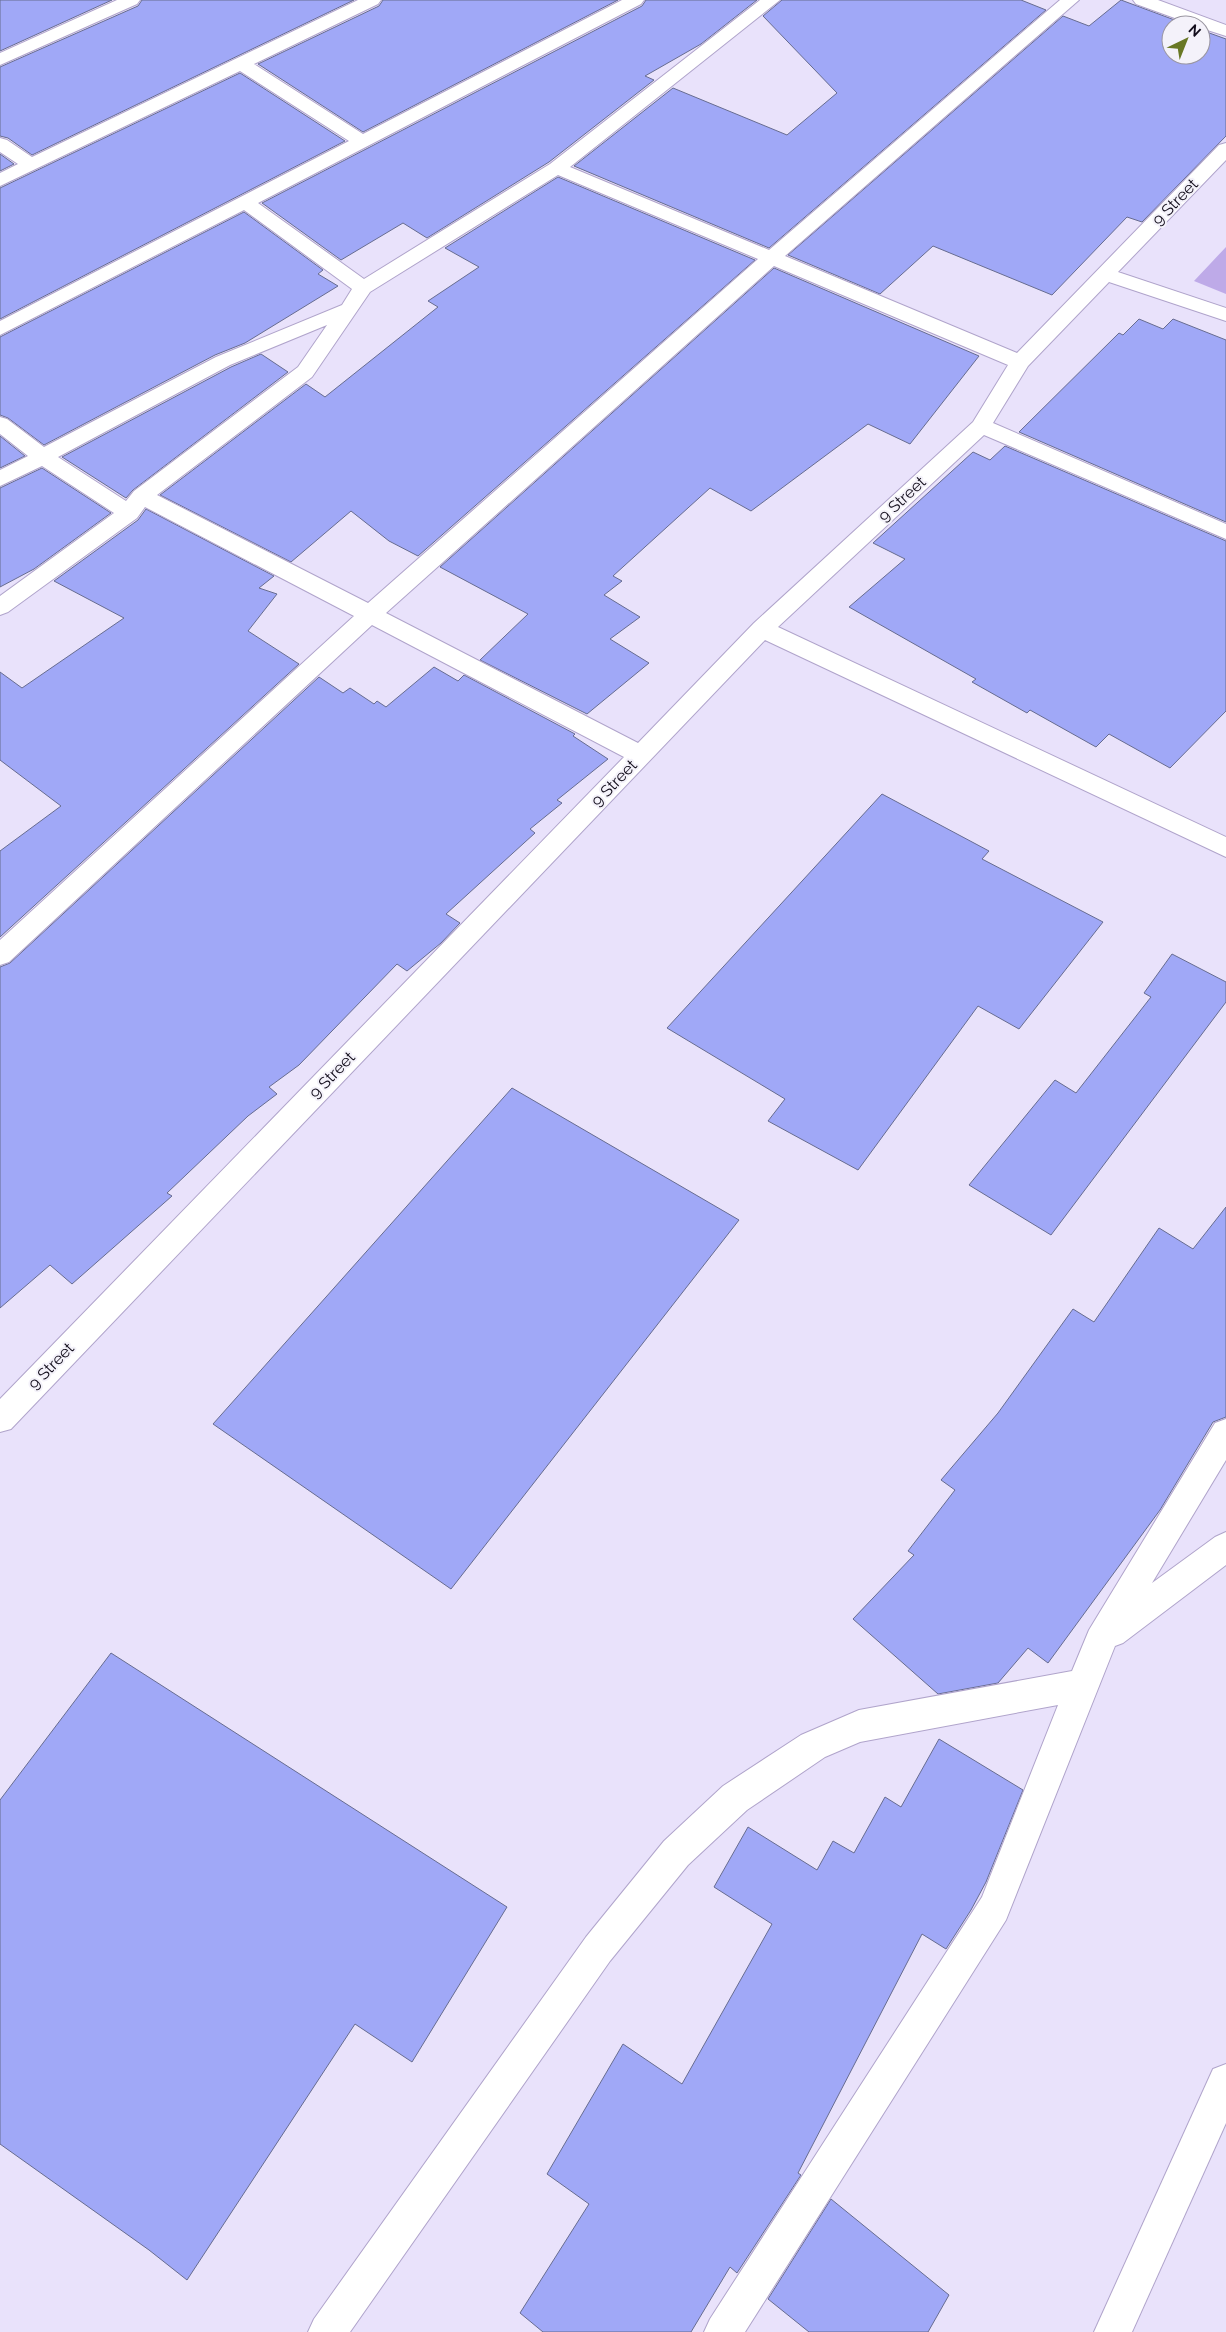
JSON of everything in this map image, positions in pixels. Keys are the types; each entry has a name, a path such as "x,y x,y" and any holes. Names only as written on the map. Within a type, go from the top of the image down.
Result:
{"street":[{"path":"0,60 131,0"},
{"path":"0,180 372,0"},
{"path":"0,329 636,0"},
{"path":"0,607 136,505 305,372 363,288 558,168 771,0"},
{"path":"0,955 370,614 770,258 1070,0"},
{"path":"1142,0 1226,31"},
{"path":"240,63 363,142"},
{"path":"0,144 30,164"},
{"name":"9 Street","path":"0,1419 762,629 981,426 1020,362 1226,149"},
{"path":"558,168 1020,362"},
{"path":"246,203 363,288"},
{"path":"1106,274 1226,315"},
{"path":"0,480 223,361 348,309"},
{"path":"0,424 42,456 136,505 370,614 641,755"},
{"path":"981,426 1226,532"},
{"path":"762,629 1226,848"},
{"path":"723,2332 994,1908 1100,1641 1226,1433"},
{"path":"1100,1641 1226,1547"},
{"path":"326,2332 598,1949 676,1853 735,1798 813,1746 859,1726 1083,1685"},
{"path":"1113,2332 1226,2082"}],"shaded area":[{"path":"1226,247 1226,294 1194,281"}],"building":[{"path":"0,0 112,0 0,51"},
{"path":"142,0 354,0 32,155 8,138 0,136 0,67 138,6"},
{"path":"383,0 618,0 363,132 258,64 379,6"},
{"path":"646,0 757,0 701,44 645,76 654,80 549,162 427,238 403,223 341,260 262,203 642,6"},
{"path":"782,0 1021,0 1046,10 769,248 574,166 673,88 787,135 837,93 763,16"},
{"path":"1121,0 1161,15 1161,65 1211,65 1211,34 1226,39 1226,136 1142,222 1127,217 1052,295 933,246 880,294 788,255 1063,16 1089,26"},
{"path":"240,73 345,141 0,319 0,188"},
{"path":"0,154 14,164 0,171"},
{"path":"558,177 755,260 418,556 389,541 351,511 291,562 160,495 306,384 325,397 438,307 428,301 479,267 445,248"},
{"path":"244,212 323,270 318,274 338,286 245,343 215,355 44,445 8,418 0,415 0,337"},
{"path":"774,268 979,356 910,444 868,424 751,511 710,488 613,576 622,581 604,595 640,617 610,639 649,663 587,714 480,660 528,614 440,567"},
{"path":"1139,319 1163,329 1173,319 1226,340 1226,522 1019,432 1119,333 1123,335"},
{"path":"261,354 288,372 133,490 126,498 62,457 231,367"},
{"path":"0,436 25,456 0,468"},
{"path":"1005,446 1226,541 1226,711 1170,768 1109,734 1096,747 1030,710 1027,713 972,682 976,679 849,607 905,559 873,543 973,452 990,460"},
{"path":"42,468 111,513 34,569 0,587 0,488"},
{"path":"146,509 274,576 259,588 277,594 248,631 299,664 0,937 0,851 61,806 0,760 0,672 22,688 124,618 54,581 138,520"},
{"path":"434,667 458,681 464,675 575,734 573,736 608,759 557,800 562,803 530,829 535,833 446,914 460,923 441,943 407,971 397,964 299,1065 269,1087 277,1094 248,1116 167,1193 172,1196 72,1284 50,1265 0,1308 0,967 10,963 319,677 343,693 350,688 374,704 377,701 386,707"},
{"path":"882,794 989,851 982,859 1103,922 1019,1029 978,1006 858,1170 768,1121 785,1099 667,1028"},
{"path":"1172,954 1226,982 1226,1002 1051,1235 969,1185 1055,1080 1076,1093 1151,997 1144,993"},
{"path":"512,1088 739,1220 451,1589 213,1424"},
{"path":"1226,1207 1226,1417 1213,1422 1160,1510 1048,1663 1028,1648 998,1683 938,1694 853,1619 914,1555 908,1551 955,1490 941,1480 998,1413 1073,1309 1094,1322 1159,1228 1193,1249"},
{"path":"111,1653 507,1907 412,2062 355,2024 187,2280 149,2250 0,2144 0,1800"},
{"path":"939,1739 1023,1790 986,1882 971,1910 946,1949 922,1934 798,2173 801,2175 737,2273 730,2267 691,2332 543,2332 520,2313 589,2204 547,2174 623,2044 682,2084 772,1924 714,1887 748,1827 817,1870 833,1841 854,1853 885,1797 901,1807"},
{"path":"831,2199 949,2295 928,2332 809,2332 768,2299"}]}
